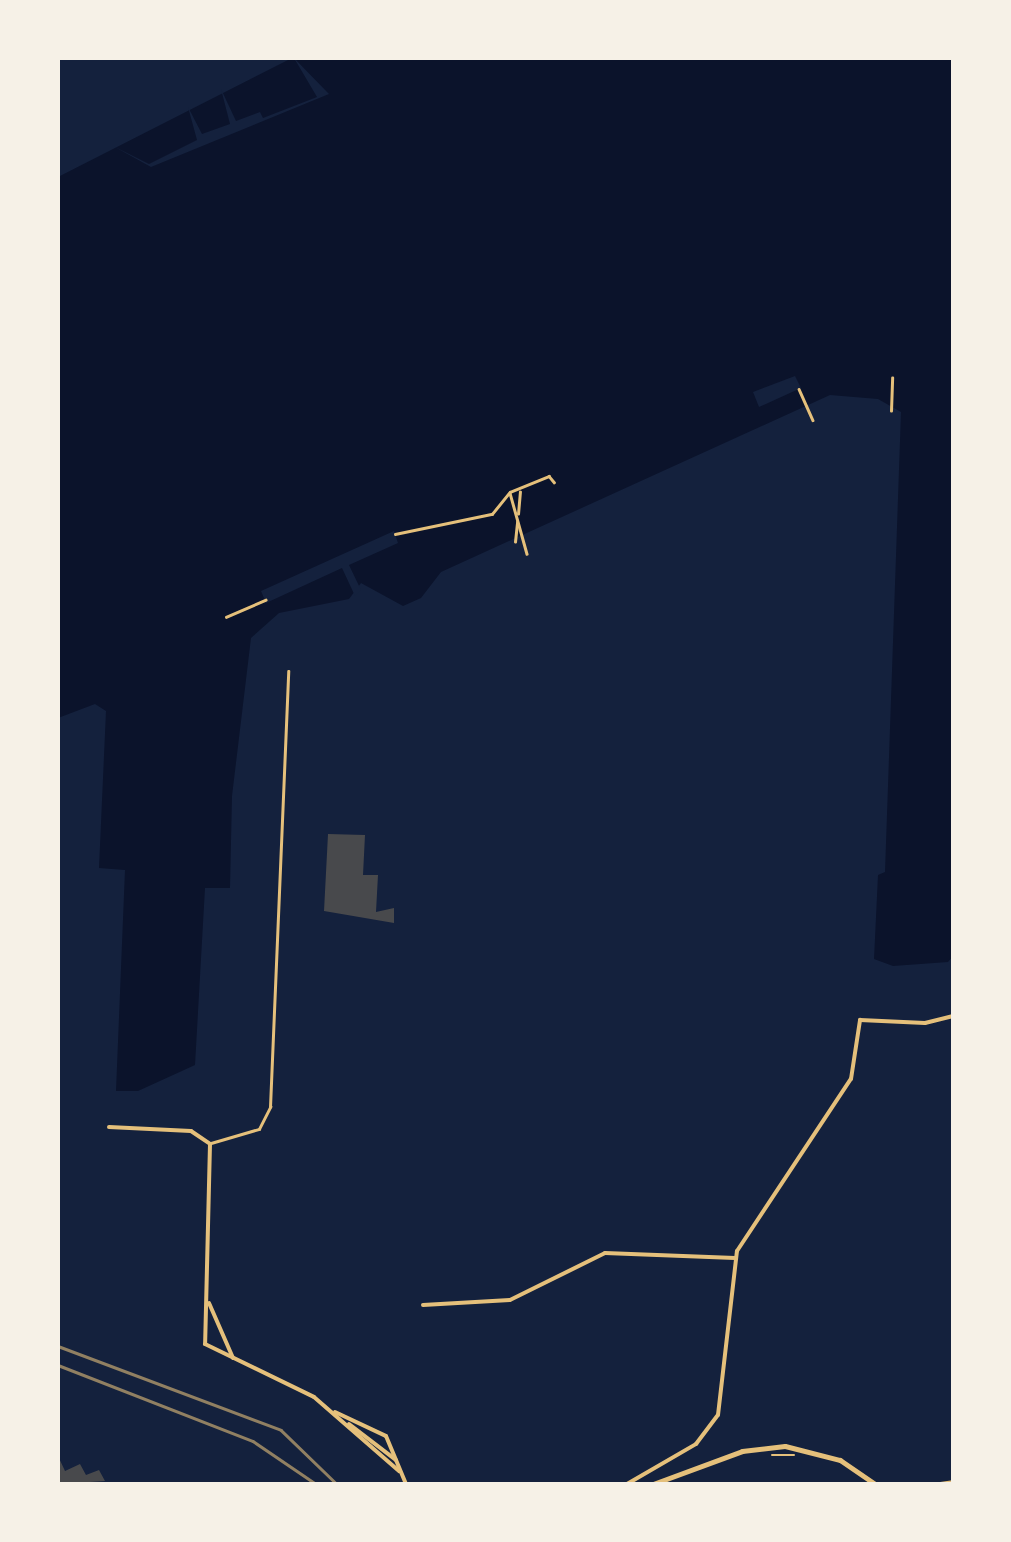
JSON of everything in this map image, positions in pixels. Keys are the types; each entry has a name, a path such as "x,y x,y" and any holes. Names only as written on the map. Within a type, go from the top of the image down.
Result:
{"main road":[{"path":"653,1484 734,1454 777,1446 830,1456 875,1484"},
{"path":"940,1484 954,1482"}],"street":[{"path":"627,1484 696,1444 718,1415 729,1366 735,1258 851,1079 860,1020 926,1023 954,1016"},
{"path":"109,1127 191,1131 210,1144 205,1344 335,1412 376,1426 398,1462 406,1484"},
{"path":"422,1305 510,1300 605,1253 735,1258"},
{"path":"209,1302 233,1358"},
{"path":"335,1412 399,1470"},
{"path":"349,1424 398,1462"}],"lane":[{"path":"210,1144 258,1129 270,1108 288,671"}],"path":[{"path":"892,378 892,411"},
{"path":"799,388 813,420"},
{"path":"395,534 492,514 510,492 549,476 554,482"},
{"path":"515,542 520,491"},
{"path":"510,492 527,554"},
{"path":"226,617 265,600"},
{"path":"767,1455 807,1458"}],"water":[{"path":"292,58 953,58 954,955 948,962 893,966 874,959 878,875 885,872 901,412 878,399 830,395 441,572 421,598 403,606 361,583 349,599 279,613 251,638 232,796 230,888 205,888 195,1065 138,1091 116,1091 125,870 99,868 106,711 95,704 58,718 58,177"}],"pier":[{"path":"294,58 329,94 151,167 113,146 149,164 197,140 188,107 202,134 230,124 221,89 236,121 260,112 263,118 317,97"},
{"path":"795,376 801,388 759,407 753,392"},
{"path":"394,531 398,543 349,565 361,590 355,596 342,568 266,603 261,591"}],"building":[{"path":"328,834 365,835 363,875 378,875 376,912 394,908 394,923 324,911"},
{"path":"58,1456 65,1471 80,1464 86,1475 99,1470 105,1481 60,1484"}],"railway":[{"path":"58,1346 281,1430 337,1484"},
{"path":"58,1365 253,1441 316,1484"}]}
